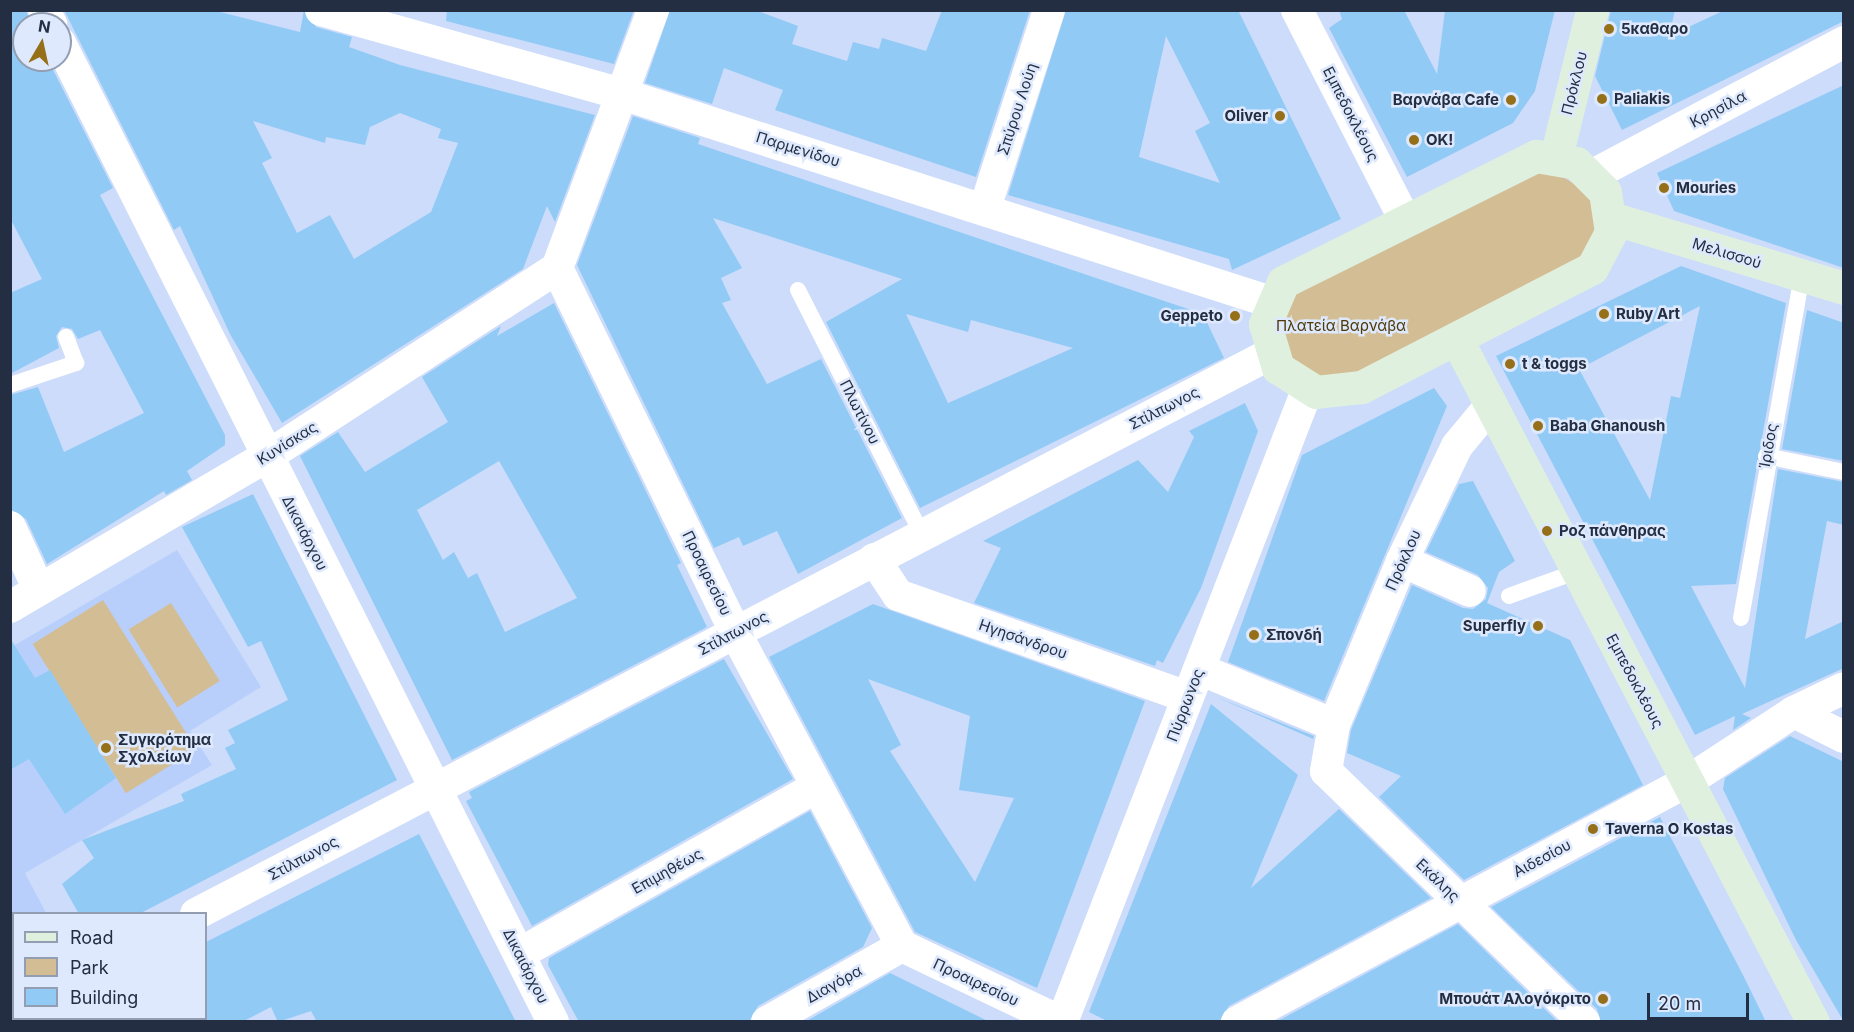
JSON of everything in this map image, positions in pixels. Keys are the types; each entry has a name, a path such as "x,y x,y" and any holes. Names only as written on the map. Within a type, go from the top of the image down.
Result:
{"street":[{"name":"Παρμενίδου","path":"321,10 625,95 985,208 1271,302"},
{"path":"557,268 625,95 653,10"},
{"name":"Σπύρου Λούη","path":"985,208 1049,10"},
{"name":"Εμπεδοκλέους","path":"1297,10 1404,218"},
{"name":"Πρόκλου","path":"1556,156 1592,10"},
{"name":"Κρησίλα","path":"1593,175 1844,42"},
{"name":"Δικαιάρχου","path":"72,67 266,457 437,787 553,1022"},
{"path":"1556,156 1593,175 1605,192 1611,218 1605,252 1592,268 1457,340 1361,387 1339,393 1308,388 1278,368 1265,324 1271,302 1302,269 1516,162 1556,156"},
{"name":"Μελισσού","path":"1611,218 1844,288"},
{"name":"Κυνίσκας","path":"10,607 266,457 557,268"},
{"name":"Προαιρεσίου","path":"557,268 735,632 902,946 1062,1022"},
{"name":"Εμπεδοκλέους","path":"1457,340 1814,1022"},
{"name":"Στίλπωνος","path":"200,912 922,534 1272,354"},
{"name":"Πύρρωνος","path":"1062,1022 1308,388"},
{"name":"Πρόκλου","path":"1334,725 1402,561 1457,446 1491,405"},
{"path":"10,527 39,590"},
{"name":"Ηγησάνδρου","path":"874,559 898,595 1334,725"},
{"path":"1402,561 1470,591"},
{"name":"Αιδεσίου","path":"1237,1022 1688,781 1794,712 1844,688"},
{"path":"1794,712 1844,737"},
{"name":"Εκάλης","path":"1334,725 1326,771 1584,1022"},
{"name":"Επιμηθέως","path":"519,954 816,787"},
{"name":"Διαγόρα","path":"767,1022 902,946"}],"lane":[{"name":"Ίριδος","path":"1741,618 1766,456 1802,276"},
{"name":"Πλωτίνου","path":"798,290 922,534"},
{"path":"10,385 76,363 66,338"},
{"path":"1766,456 1844,472"},
{"path":"1509,596 1578,571"}],"shaded area":[{"name":"Συγκρότημα Σχολείων","path":"177,550 261,687 190,731 212,765 25,873 45,912 12,912 11,980 10,648"}],"green space":[{"name":"Πλατεία Βαρνάβα","path":"1541,172 1559,174 1589,194 1598,229 1583,261 1355,378 1307,376 1285,352 1281,319 1297,292"},
{"path":"103,600 196,749 126,793 33,644"},
{"path":"171,603 220,681 177,708 129,629"}],"building":[{"path":"10,10 26,10 27,12 12,12 12,72 54,72 113,188 100,195 225,435 225,445 187,471 192,480 166,495 164,491 47,564 26,519 10,509 10,395 38,387 64,452 144,413 100,330 78,339 72,329 62,327 56,336 59,348 10,374 10,293 42,279 10,218"},
{"path":"64,10 212,10 300,32 304,10 316,27 352,37 349,47 400,65 595,115 555,222 547,206 523,269 282,423 230,334 180,226 174,230 72,26 72,12","holes":["400,113 441,129 438,138 458,143 431,212 354,259 330,215 297,233 262,163 272,158 253,121 325,143 326,137 365,145 370,127"]},
{"path":"447,10 634,10 614,64 446,21"},
{"path":"670,10 755,10 798,26 792,44 847,61 853,42 879,49 882,38 926,51 942,10 1030,10 976,177 775,110 783,90 724,68 712,104 645,83"},
{"path":"1066,10 1238,10 1341,219 1232,270 1229,259 1008,195","holes":["1166,36 1210,123 1195,131 1220,183 1139,157"]},
{"path":"1339,10 1404,10 1437,74 1445,10 1555,10 1535,91 1513,123 1407,177 1329,28 1342,19"},
{"path":"1611,10 1675,10 1669,36 1725,10 1844,10 1844,21 1622,130 1595,76"},
{"path":"1844,85 1844,268 1674,211 1657,173"},
{"path":"633,116 700,138 698,144 1203,314 1224,358 920,508 826,322 902,279 713,218 742,268 721,278 731,300 722,303 767,384 821,359 902,518 798,574 777,531 743,546 739,537 714,548 577,265","holes":["906,314 968,332 971,320 1073,348 948,403"]},
{"path":"1681,266 1786,303 1736,584 1691,586 1745,688 1778,469 1844,482 1844,525 1827,521 1805,639 1844,621 1844,668 1742,714 1751,718 1733,730 1735,716 1695,735 1496,356","holes":["1700,306 1680,398 1671,396 1650,500 1579,369"]},
{"path":"554,303 681,563 677,565 707,627 452,760 300,456 338,432 365,472 448,422 422,377 501,326 497,336","holes":["499,461 577,598 505,632 477,573 468,578 454,552 443,560 417,510"]},
{"path":"1807,310 1844,323 1844,461 1782,449"},
{"path":"1434,388 1447,406 1324,701 1228,662 1302,455"},
{"path":"1245,403 1258,431 1201,588 1163,663 1157,660 1155,666 974,603 1001,548 983,541 1138,460 1168,492 1194,437 1189,431"},
{"path":"1473,481 1515,561 1499,572 1487,603 1570,640 1643,785 1464,880 1379,797 1401,776 1347,753 1351,730 1412,585 1463,608 1473,609 1486,599 1488,588 1478,575 1426,552 1459,484"},
{"path":"253,494 397,780 143,912 78,912 62,884 94,858 82,840 184,801 181,794 236,769 225,748 235,743 228,730 288,700 261,641 248,647 182,527"},
{"path":"873,604 1145,701 1037,988 915,932 769,657","holes":["868,679 970,716 959,790 1014,798 975,882 890,751 901,745"]},
{"path":"10,638 35,678 50,670 116,778 65,814 29,759 10,770"},
{"path":"724,659 793,779 532,926 466,801 472,798 469,792"},
{"path":"1216,697 1314,736 1313,739 1302,734"},
{"path":"1211,704 1298,775 1251,888 1339,809 1431,898 1229,1006 1219,1022 1109,1022 1089,1012"},
{"path":"1790,736 1844,762 1844,1022 1796,940 1723,789 1725,778"},
{"path":"810,811 872,928 863,947 758,1006 749,1022 579,1022 548,965 549,958"},
{"path":"1660,817 1766,1022 1601,1022 1597,1009 1491,907"},
{"path":"419,834 516,1022 317,1022 311,1011 278,1022 271,1007 242,1022 206,1022 207,941"},
{"path":"1458,924 1558,1022 1276,1022"},
{"path":"890,973 990,1022 805,1022"}],"place":[{"name":"5καθαρο","path":"1609,29"},
{"name":"Paliakis","path":"1602,99"},
{"name":"Βαρνάβα Cafe","path":"1511,100"},
{"name":"Oliver","path":"1280,116"},
{"name":"OK!","path":"1414,140"},
{"name":"Mouries","path":"1664,188"},
{"name":"Ruby Art","path":"1604,314"},
{"name":"Geppeto","path":"1235,316"},
{"name":"t & toggs","path":"1510,364"},
{"name":"Baba Ghanoush","path":"1538,426"},
{"name":"Ροζ πάνθηρας","path":"1547,531"},
{"name":"Superfly","path":"1538,626"},
{"name":"Σπονδή","path":"1254,635"},
{"name":"Συγκρότημα Σχολείων","path":"106,748"},
{"name":"Taverna O Kostas","path":"1593,829"},
{"name":"Μπουάτ Αλογόκριτο","path":"1603,999"}]}
